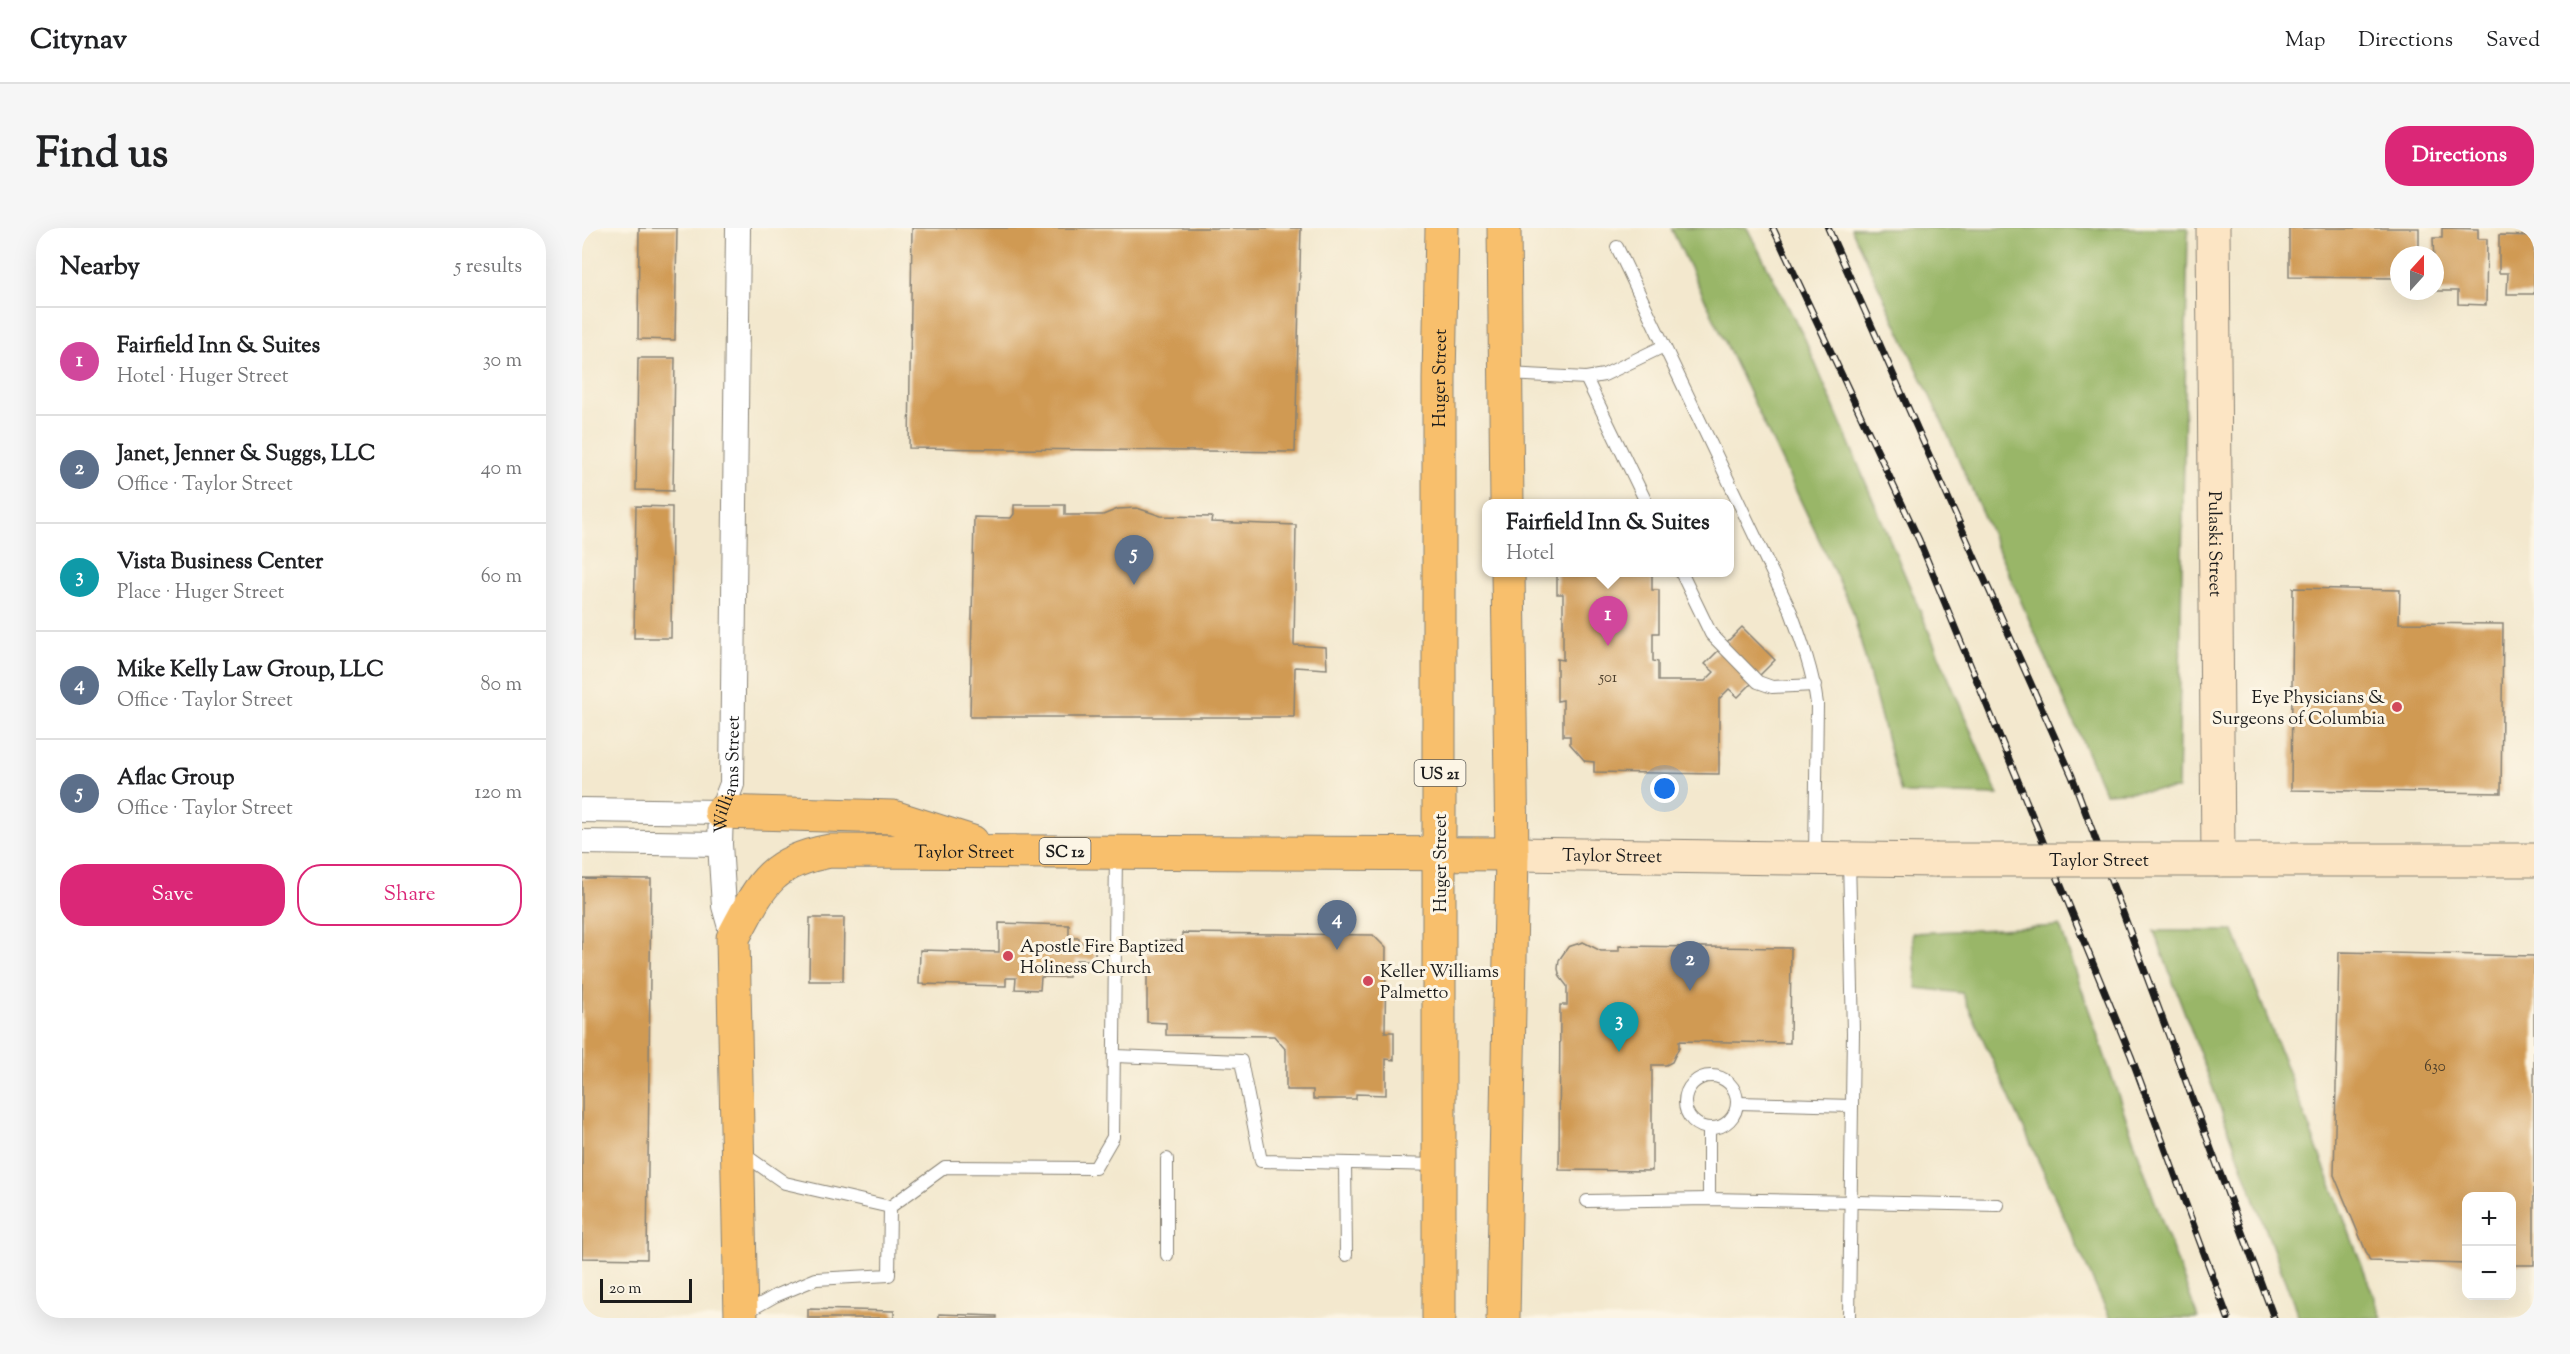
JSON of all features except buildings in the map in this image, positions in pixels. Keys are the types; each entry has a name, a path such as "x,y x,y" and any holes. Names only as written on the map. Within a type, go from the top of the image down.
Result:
{"highway":[{"name":"Huger Street","path":"1439,1318 1441,1165 1439,379 1442,228"},
{"path":"1504,228 1507,499"},
{"path":"1503,1318 1512,854 1508,577"},
{"path":"721,812 893,817 1000,851"},
{"name":"Taylor Street","path":"733,938 757,891 777,869 809,855 830,851 1512,854"},
{"name":"Williams Street","path":"733,938 741,1317"}],"main road":[{"name":"Pulaski Street","path":"2213,228 2218,860"},
{"name":"Taylor Street","path":"1512,854 1935,860 2534,860"}],"street":[{"name":"Williams Street","path":"733,938 724,906 720,844 721,812 732,784 738,228"},
{"path":"582,810 721,812"},
{"path":"582,842 720,844"}],"lane":[{"path":"1617,247 1791,612 1803,644 1815,685 1817,704 1815,857"},
{"path":"1505,374 1586,378 1604,375 1664,346"},
{"path":"1586,378 1645,499"},
{"path":"1683,577 1711,634 1758,682 1772,687 1815,685"},
{"path":"739,1151 785,1183 890,1207 945,1167 1095,1167 1113,1137 1116,851"},
{"path":"1849,1318 1852,1106 1850,858"},
{"path":"1114,1056 1241,1061 1261,1161 1441,1165"},
{"path":"1702,1077 1720,1077 1733,1087 1738,1103 1732,1119 1718,1127 1709,1128 1701,1126 1687,1114 1685,1096 1695,1081 1702,1077"},
{"path":"1738,1103 1852,1106"},
{"path":"1709,1128 1709,1199"},
{"path":"1167,1159 1167,1255"},
{"path":"1345,1163 1346,1255"},
{"path":"1587,1201 1709,1199 1998,1205"},
{"path":"741,1317 775,1296 816,1279 889,1275 890,1207"}],"green space":[{"path":"1671,228 1747,228 1805,339 1998,795 1901,793 1852,609"},
{"path":"1851,228 2188,228 2178,789 2105,793 1944,426"},
{"path":"2060,926 2154,1199 2198,1318 2110,1318 1962,993 1917,988 1912,933"},
{"path":"2154,931 2234,931 2382,1318 2299,1318"}],"railway":[{"path":"1773,228 1919,540 2131,1056 2228,1318"},
{"path":"1828,228 2072,776 2274,1318"}],"place":[{"name":"Aflac Group","path":"1134,585"},
{"name":"Fairfield Inn & Suites","path":"1608,646"},
{"name":"Eye Physicians & Surgeons of Columbia","path":"2397,707"},
{"name":"Mike Kelly Law Group, LLC","path":"1337,950"},
{"name":"Apostle Fire Baptized Holiness Church","path":"1008,956"},
{"name":"Keller Williams Palmetto","path":"1368,981"},
{"name":"Janet, Jenner & Suggs, LLC","path":"1690,991"},
{"name":"Vista Business Center","path":"1619,1052"}]}
